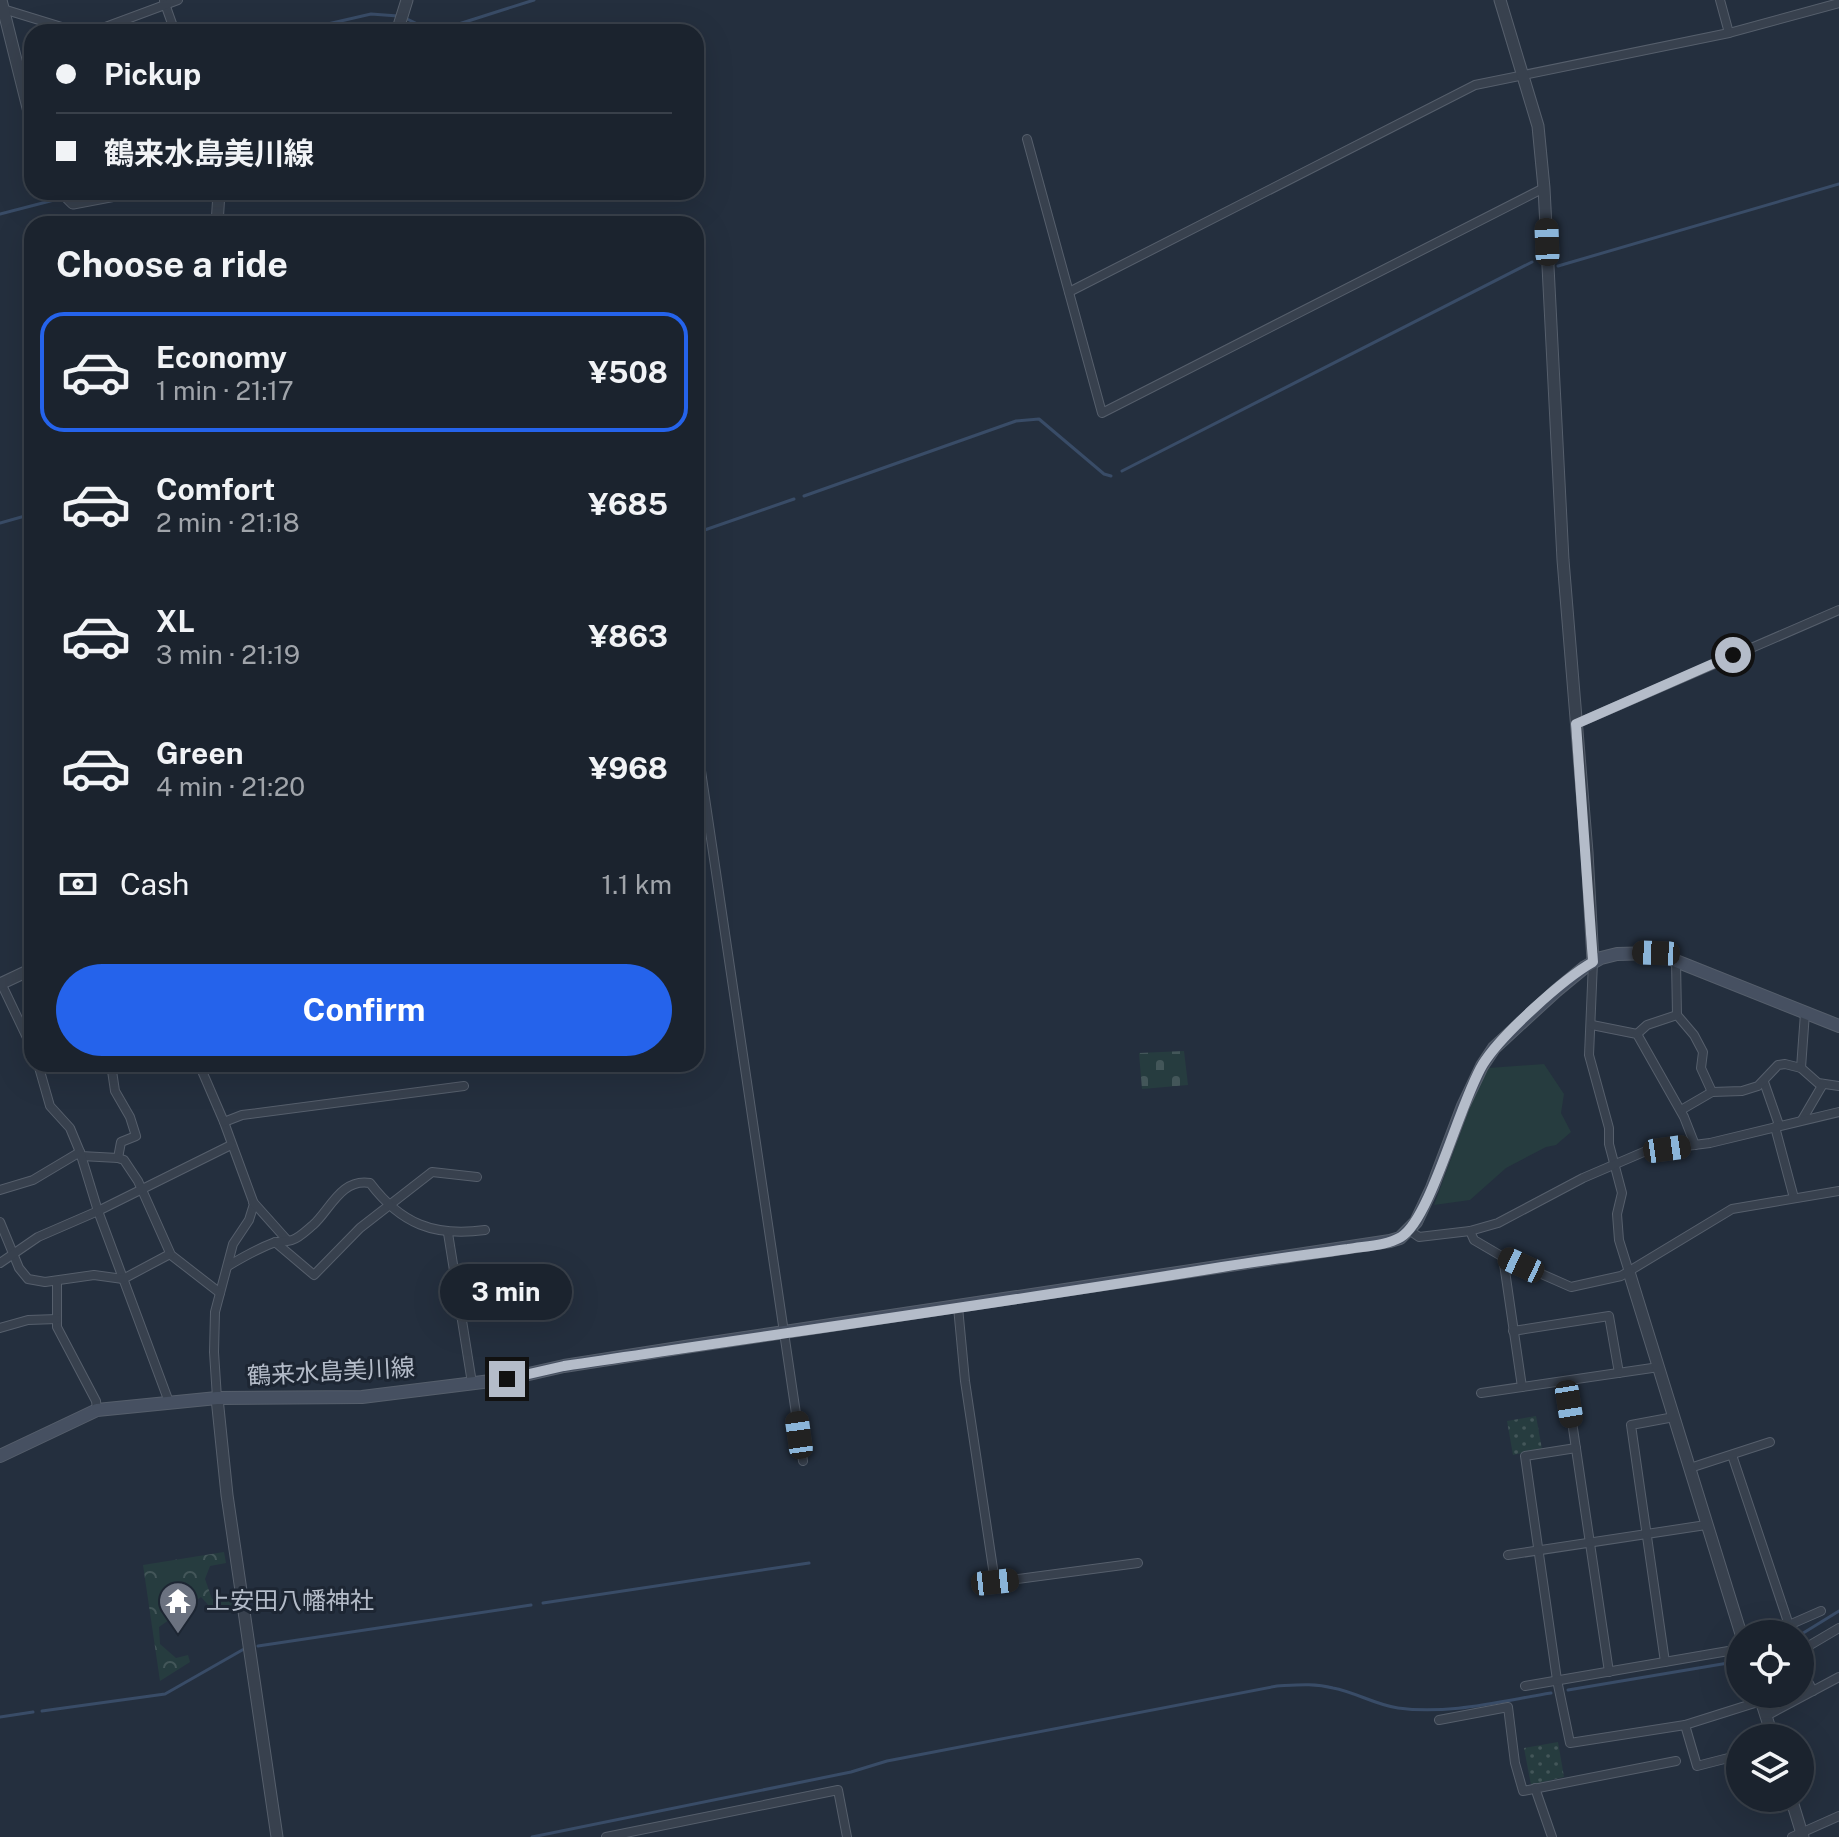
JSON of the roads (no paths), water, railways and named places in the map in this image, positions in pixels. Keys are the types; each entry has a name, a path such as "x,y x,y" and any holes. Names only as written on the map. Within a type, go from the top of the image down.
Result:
{"main road":[{"path":"1409,1230 1432,1188 1463,1106 1488,1057 1519,1023 1593,962 1617,954 1656,953 1839,1026"},
{"name":"鶴来水島美川線","path":"0,1456 97,1410 217,1398 362,1397 507,1379 564,1366 1366,1246 1400,1238 1409,1230"}],"street":[{"path":"111,24 165,2 178,0"},
{"path":"1500,0 1538,126 1544,188 1563,551 1593,962 1589,1055 1609,1128 1609,1144 1622,1193 1617,1214 1619,1240 1737,1620"},
{"path":"1720,0 1729,33"},
{"path":"165,2 172,24"},
{"path":"1069,292 1475,85 1729,33 1839,3"},
{"path":"2,4 56,24"},
{"path":"2,4 24,78"},
{"path":"1027,139 1102,413 1544,188"},
{"path":"1576,724 1839,610"},
{"path":"704,790 803,1461"},
{"path":"1676,961 1677,1015 1694,1035 1703,1052 1701,1068 1712,1092"},
{"path":"24,973 0,984 24,1032"},
{"path":"1801,1068 1805,1013"},
{"path":"1637,1034 1647,1025 1677,1015"},
{"path":"1592,1025 1637,1034 1681,1110 1695,1145"},
{"path":"1794,1198 1764,1082 1766,1076 1778,1065 1785,1064 1801,1068 1810,1078 1823,1084 1839,1086"},
{"path":"40,1072 50,1106 70,1128 81,1154 98,1211 169,1402"},
{"path":"112,1072 115,1091 130,1117 136,1136 121,1142 118,1158"},
{"path":"202,1072 254,1204 249,1220 233,1244 215,1312 217,1398 227,1495 277,1837"},
{"path":"1681,1110 1712,1092 1742,1091 1764,1082"},
{"path":"1802,1120 1823,1084"},
{"path":"224,1122 242,1115 464,1086"},
{"path":"1409,1230 1419,1237 1470,1231 1498,1223 1548,1195 1646,1151 1695,1145 1839,1112"},
{"path":"0,1263 38,1237 231,1145"},
{"path":"0,1190 33,1180 81,1154 124,1160 133,1171 170,1254 220,1293"},
{"path":"275,1242 314,1275 387,1205 432,1172 477,1177"},
{"path":"227,1266 275,1242 293,1240 323,1216 337,1194 365,1181 387,1205 432,1231 485,1230"},
{"path":"1470,1231 1474,1240 1503,1257 1571,1287 1621,1276 1732,1209 1839,1191"},
{"path":"252,1200 287,1240"},
{"path":"0,1222 19,1268 28,1279 57,1281 94,1275 123,1279 170,1254"},
{"path":"448,1233 472,1383"},
{"path":"1503,1257 1522,1387"},
{"path":"57,1281 57,1327 96,1401 97,1410"},
{"path":"958,1307 965,1381 995,1582 1138,1563"},
{"path":"1513,1331 1609,1316 1619,1373"},
{"path":"0,1328 28,1320 57,1319"},
{"path":"1481,1393 1659,1367"},
{"path":"1566,1381 1609,1672"},
{"path":"1665,1662 1631,1425 1674,1417"},
{"path":"1690,1468 1770,1442"},
{"path":"1576,1448 1525,1456 1557,1680 1570,1743 1685,1725 1731,1708"},
{"path":"1732,1455 1787,1620"},
{"path":"1508,1555 1706,1525"},
{"path":"1800,1620 1821,1611"},
{"path":"1814,1643 1839,1628"},
{"path":"1525,1686 1726,1651"},
{"path":"1814,1690 1839,1677"},
{"path":"1439,1720 1508,1707 1515,1763 1523,1791 1676,1761"},
{"path":"1763,1708 1769,1724"},
{"path":"1766,1716 1781,1708"},
{"path":"1685,1725 1697,1766 1726,1759"},
{"path":"1535,1788 1552,1837"},
{"path":"606,1837 838,1790 847,1837"},
{"path":"1794,1812 1799,1836 1839,1816"}],"waterway":[{"path":"459,24 534,0"},
{"path":"328,24 371,14 398,16"},
{"path":"405,18 418,24"},
{"path":"1558,266 1839,184"},
{"path":"0,214 54,200"},
{"path":"1122,471 1532,262"},
{"path":"804,496 1016,421 1039,419 1104,474 1111,476"},
{"path":"704,530 794,499"},
{"path":"0,523 24,516"},
{"path":"543,1603 809,1563"},
{"path":"258,1646 531,1605"},
{"path":"1814,1626 1839,1611"},
{"path":"42,1711 165,1694 244,1649"},
{"path":"1568,1690 1726,1663"},
{"path":"532,1837 851,1772 887,1761 1277,1686 1326,1686 1390,1706 1417,1710 1475,1706 1551,1693"},
{"path":"0,1717 33,1712"}],"place":[{"name":"上安田八幡神社","path":"178,1635"}]}
